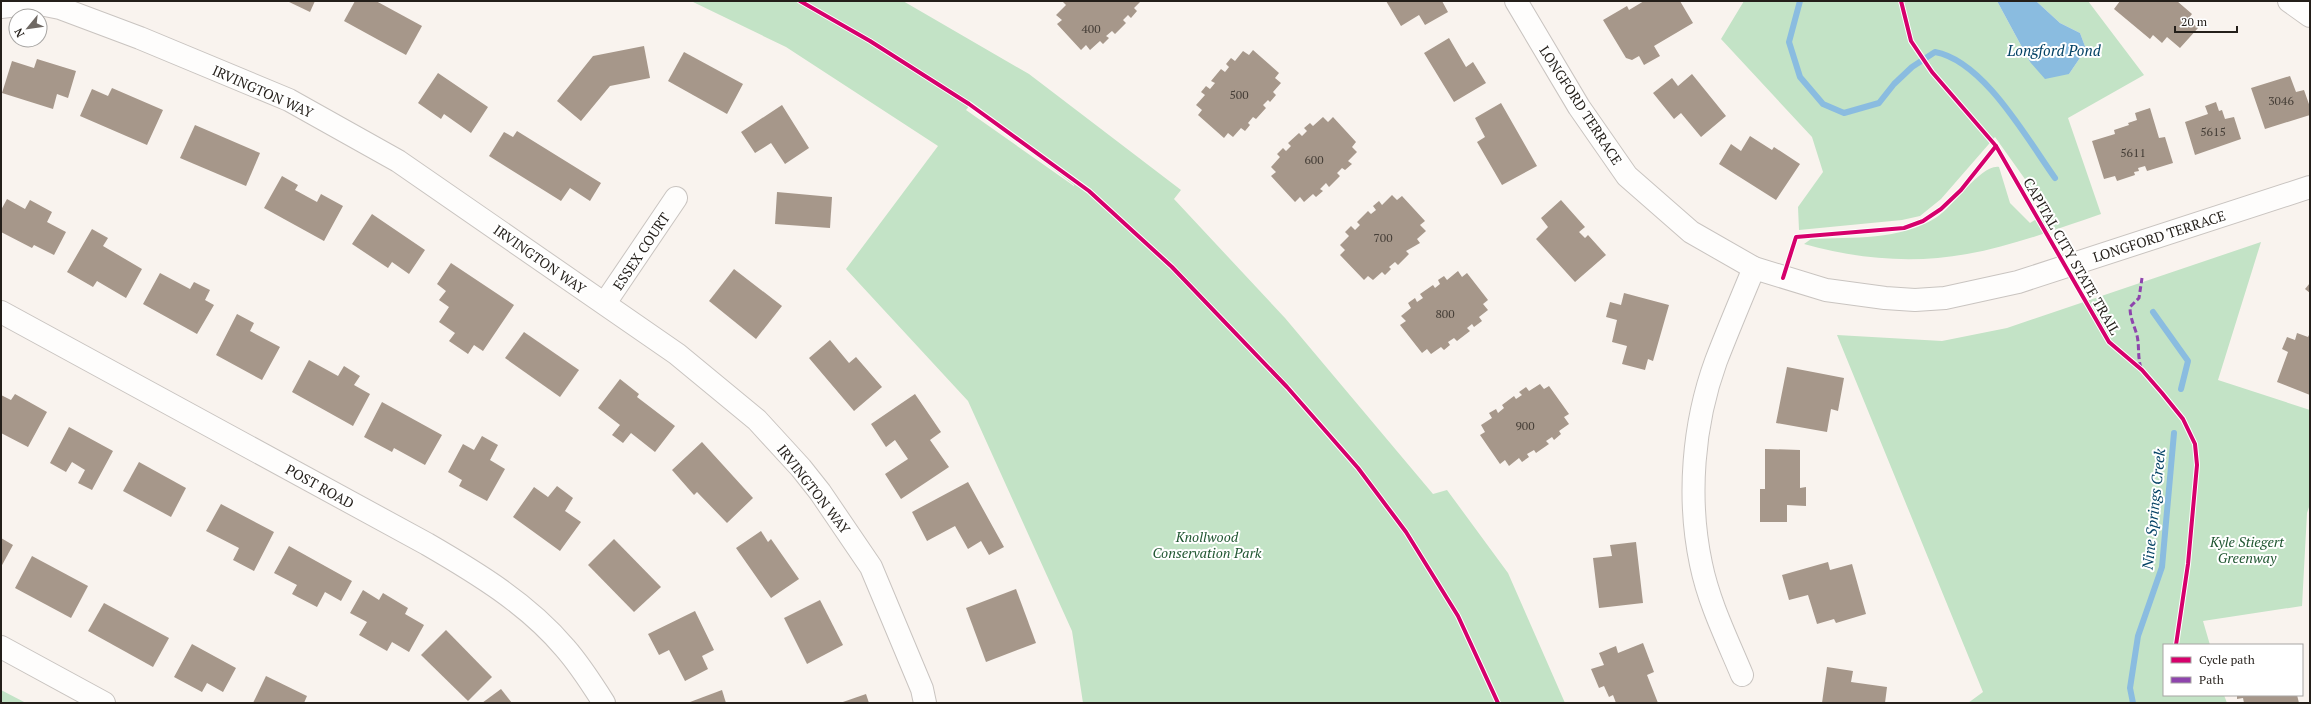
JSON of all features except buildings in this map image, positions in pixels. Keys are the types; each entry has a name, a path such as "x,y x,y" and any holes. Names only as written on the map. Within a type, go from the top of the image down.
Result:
{"street":[{"path":"2289,1 2310,16"},
{"name":"LONGFORD TERRACE","path":"1518,2 1579,107 1627,176 1691,232 1754,268 1826,290 1886,298 1945,298 2018,282 2310,187"},
{"name":"IRVINGTON WAY","path":"1,7 35,3 60,8 140,38 289,100 398,162 677,354 757,420 801,468 854,540 871,567 922,689 925,703"},
{"name":"ESSEX COURT","path":"605,304 676,198"},
{"path":"1742,675 1712,603 1701,564 1695,511 1694,462 1702,415 1716,362 1754,268"},
{"name":"POST ROAD","path":"1,312 427,544 475,572 521,606 565,647 604,703"},
{"path":"1,647 104,703"}],"green space":[{"name":"Knollwood Conservation Park","path":"691,1 903,1 1029,74 1181,190 1174,199 1285,318 1433,494 1447,490 1508,573 1565,703 1083,703 1072,631 968,401 846,269 938,146 786,47","holes":["970,105 1074,186 966,110"]},
{"path":"1744,1 1997,1 2030,62 2069,74 2086,49 2080,33 2060,23 2036,1 2088,1 2144,75 2068,118 2101,214 2034,237 1984,251 1946,257 1926,259 1885,258 1844,253 1804,244 1811,239 1892,234 1923,225 1944,212 1976,179 1984,172 1992,168 1999,167 2010,203 2030,223 2040,217 2037,196 1995,137 1941,199 1920,216 1902,220 1799,230 1798,207 1823,172 1812,137 1721,39"},
{"name":"Kyle Stiegert Greenway","path":"2261,242 2218,380 2310,410 2310,504 2307,513 2302,606 2203,621 2210,644 2163,644 2163,696 2224,696 2227,703 1968,703 1983,692 1837,335 1942,341 2007,328"},
{"path":"1,690 26,703 1,703"}],"water":[{"name":"Longford Pond","path":"1997,1 2036,1 2060,23 2080,33 2086,49 2069,74 2045,79 2030,62"}],"waterway":[{"name":"Nine Springs Creek","path":"1800,1 1789,42 1800,77 1823,104 1844,113 1879,103 1894,84 1912,67 1935,52 1953,58 1970,70 1987,86 2018,123 2055,178"},
{"path":"2153,312 2188,361 2181,389"},
{"name":"Nine Springs Creek","path":"2133,703 2130,688 2138,636 2162,567 2174,433"}],"marked path":[{"path":"2141,368 2137,336 2131,317 2130,307 2139,298 2142,278"}],"cycle path":[{"path":"800,1 870,41 969,104 1089,191 1172,267 1287,387 1358,468 1406,532 1458,616 1498,703"},
{"name":"CAPITAL CITY STATE TRAIL","path":"1901,1 1911,41 1932,72 1996,146 2109,342 2142,370 2162,393 2183,419 2195,444 2197,465 2188,564 2176,644"},
{"path":"1783,278 1796,237 1904,228 1923,221 1941,209 1961,190 1996,146"}]}
